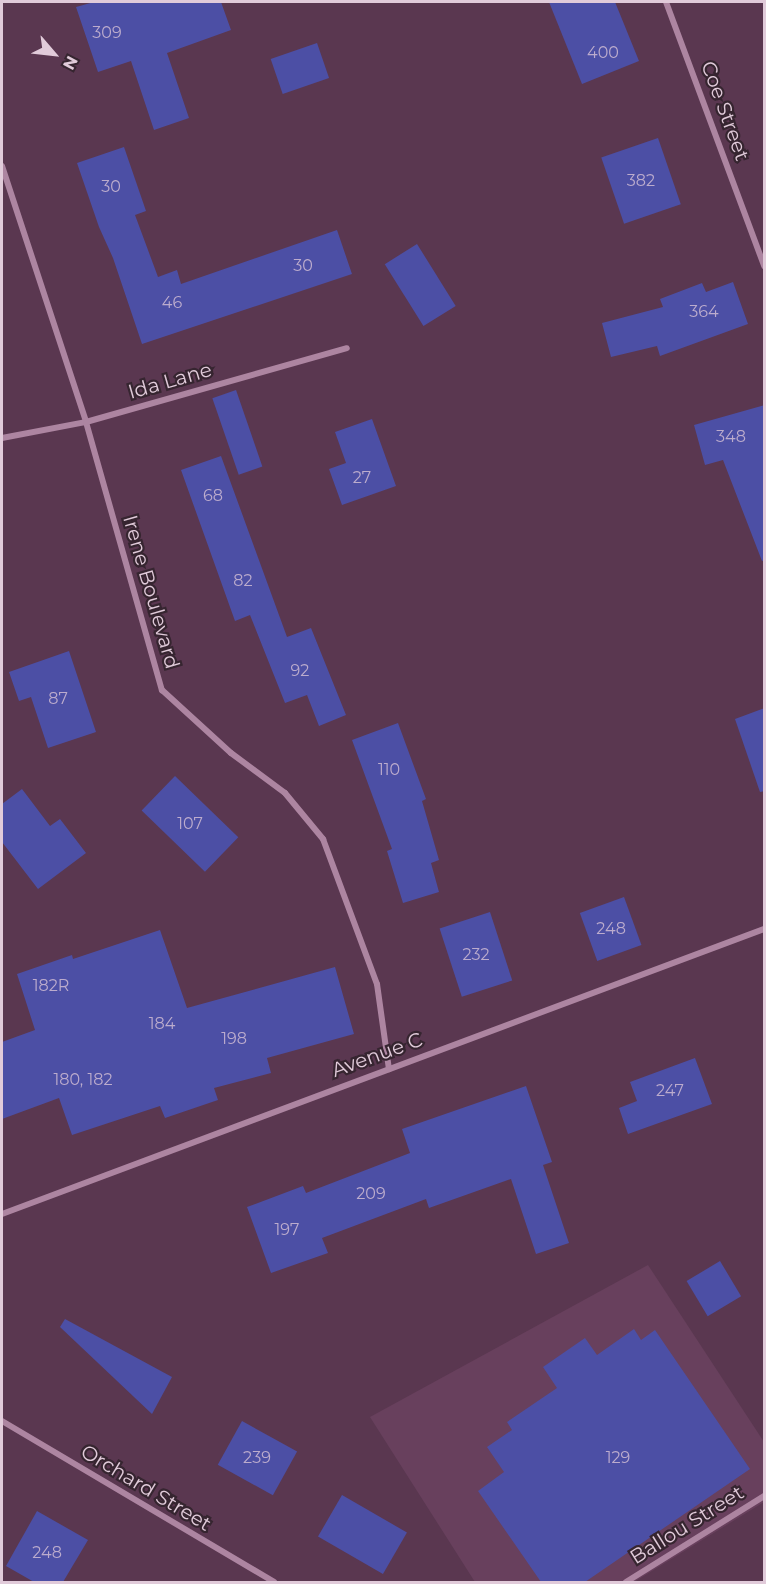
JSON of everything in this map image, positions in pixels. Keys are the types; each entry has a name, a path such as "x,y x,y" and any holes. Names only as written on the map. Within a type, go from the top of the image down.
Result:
{"street":[{"name":"Coe Street","path":"666,2 765,266"},
{"name":"Irene Boulevard","path":"2,166 86,422 162,690 231,753 285,793 323,839 377,984 389,1069"},
{"name":"Ida Lane","path":"2,438 86,422 346,348"},
{"name":"Avenue C","path":"2,1214 765,929"},
{"name":"Orchard Street","path":"2,1421 274,1582"},
{"name":"Ballou Street","path":"626,1582 765,1496"}],"shaded area":[{"path":"648,1265 764,1442 764,1502 634,1582 475,1582 370,1417"}],"building":[{"path":"94,2 221,2 231,30 167,53 189,118 154,130 131,61 98,72 76,7"},
{"path":"549,2 615,2 639,61 582,84"},
{"path":"317,43 329,78 283,94 271,59"},
{"path":"658,138 681,204 624,224 601,158"},
{"path":"124,147 146,211 135,215 158,277 177,270 181,284 337,230 352,274 142,344 77,163"},
{"path":"417,244 456,306 423,326 385,264"},
{"path":"733,282 748,324 660,356 657,346 611,357 602,323 663,307 660,299 702,283 706,292"},
{"path":"236,390 262,467 239,475 212,398"},
{"path":"765,405 765,560 762,561 723,460 705,465 694,425"},
{"path":"372,419 396,486 342,505 329,469 346,463 335,432"},
{"path":"221,456 287,637 311,628 346,715 319,726 307,695 285,703 250,615 235,621 181,470"},
{"path":"69,651 96,732 48,748 31,697 19,701 9,672"},
{"path":"765,708 765,791 760,792 735,719"},
{"path":"398,723 426,799 422,801 439,860 431,863 439,892 403,903 387,851 392,849 352,740"},
{"path":"175,776 238,837 205,872 142,811"},
{"path":"22,789 50,826 60,819 86,853 38,889 2,842 2,804"},
{"path":"624,897 641,945 597,961 580,913"},
{"path":"490,912 512,980 462,997 440,928"},
{"path":"160,930 187,1008 335,967 354,1034 267,1058 271,1073 214,1088 218,1100 165,1118 160,1106 72,1135 59,1098 2,1119 2,1042 35,1030 17,974 72,955 73,959"},
{"path":"695,1058 712,1104 628,1134 619,1108 637,1101 630,1082"},
{"path":"526,1086 552,1162 543,1165 569,1243 536,1254 511,1179 429,1208 426,1199 322,1238 328,1253 271,1273 247,1207 303,1186 306,1193 410,1153 402,1129"},
{"path":"720,1261 741,1296 708,1316 687,1281"},
{"path":"65,1319 172,1377 152,1414 60,1327"},
{"path":"634,1329 641,1340 655,1330 750,1469 585,1582 541,1582 478,1491 504,1472 487,1447 512,1430 507,1422 557,1388 543,1367 585,1338 597,1355"},
{"path":"242,1421 297,1452 273,1495 218,1465"},
{"path":"342,1495 407,1532 383,1574 318,1537"},
{"path":"37,1511 88,1540 63,1582 34,1582 6,1566"}]}
